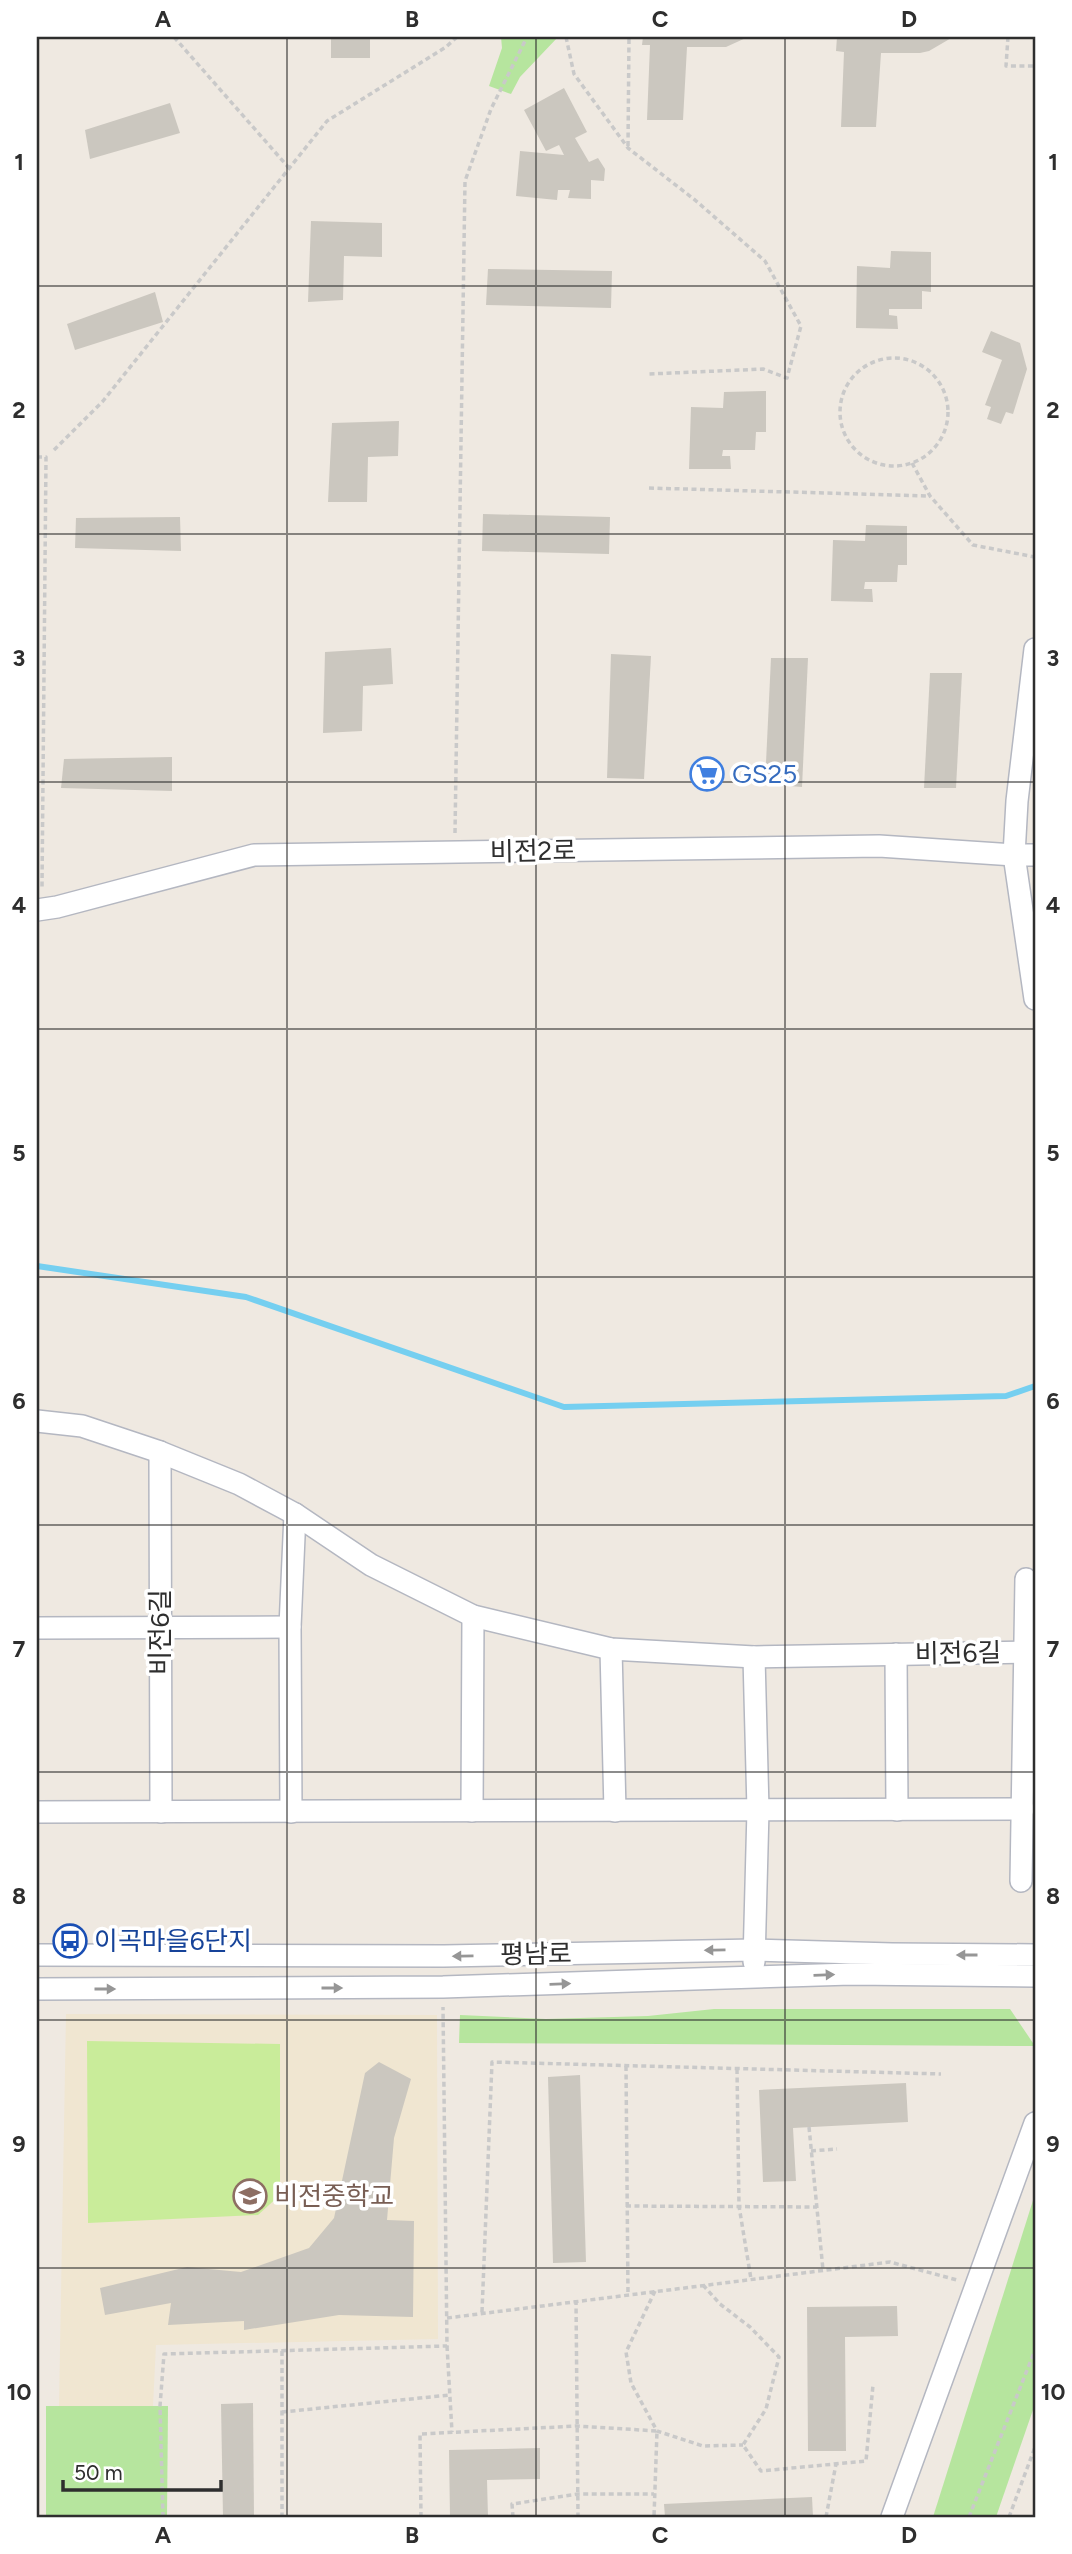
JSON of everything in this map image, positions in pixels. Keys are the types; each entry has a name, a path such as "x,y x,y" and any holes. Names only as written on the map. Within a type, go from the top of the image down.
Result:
{"street":[{"path":"1035,649 1017,801 1025,855 1035,999"},
{"name":"비전2로","path":"39,909 254,855 879,846 1025,855"},
{"name":"비전6길","path":"37,1421 82,1426 160,1452 239,1484 295,1514 371,1565 473,1616 611,1649 754,1657 1025,1652 1021,1881"},
{"name":"비전6길","path":"160,1452 161,1812"},
{"path":"291,1812 290,1628 295,1514"},
{"path":"1025,1652 1026,1579"},
{"path":"472,1811 473,1616"},
{"path":"37,1628 290,1628"},
{"path":"611,1649 615,1811"},
{"path":"896,1654 897,1810"},
{"path":"754,1657 758,1810 755,1978"},
{"path":"37,1812 1023,1810"},
{"name":"평남로","path":"37,1955 444,1956 754,1950 1035,1955"},
{"path":"37,1989 443,1987 851,1974 1035,1976"},
{"path":"892,2517 1035,2123"}],"path":[{"path":"174,37 289,168"},
{"path":"54,450 103,401 327,121 446,47 457,37"},
{"path":"454,852 465,181 491,110 527,37"},
{"path":"566,37 574,74 628,148 695,200 765,261 801,326 788,378 763,369 649,374"},
{"path":"628,148 629,37"},
{"path":"1008,37 1006,66 1035,66"},
{"path":"899,358 917,362 932,373 943,388 948,406 947,424 940,441 927,455 912,463 895,466 862,457 850,444 842,429 839,412 842,395 850,380 863,367 880,359 899,358"},
{"path":"37,457 46,457 39,909"},
{"path":"912,463 930,496 973,545 1035,558"},
{"path":"649,488 930,496"},
{"path":"443,1987 447,2346 452,2432"},
{"path":"481,2312 492,2062 941,2074"},
{"path":"625,2066 628,2294"},
{"path":"737,2069 739,2206 751,2279"},
{"path":"808,2127 823,2270"},
{"path":"811,2151 837,2149"},
{"path":"625,2206 817,2207"},
{"path":"447,2318 890,2262 976,2286"},
{"path":"703,2285 720,2304 750,2327 779,2357 766,2409 743,2445"},
{"path":"653,2517 657,2431 631,2383 625,2352 655,2291"},
{"path":"576,2300 578,2517"},
{"path":"163,2517 160,2406 164,2354 447,2346"},
{"path":"969,2517 1035,2350"},
{"path":"282,2351 282,2517"},
{"path":"743,2445 761,2471 866,2461 873,2385"},
{"path":"282,2412 450,2395"},
{"path":"421,2517 420,2434 577,2426 657,2431 703,2446 743,2445"},
{"path":"1009,2517 1035,2447"},
{"path":"826,2517 836,2464"},
{"path":"513,2517 512,2504 578,2494 655,2494"}],"shaded area":[{"name":"비전중학교","path":"66,2014 437,2015 438,2339 156,2345 153,2406 59,2406"}],"green space":[{"path":"501,37 558,37 520,77 511,94 489,86 502,48"},
{"path":"714,2009 1010,2009 1035,2046 459,2043 460,2015 546,2019 648,2016"},
{"path":"87,2041 280,2044 280,2195 258,2215 88,2223"},
{"path":"1035,2194 1035,2404 996,2517 933,2517"},
{"path":"46,2406 168,2406 167,2517 46,2517"}],"building":[{"path":"331,37 370,37 370,58 331,58"},
{"path":"643,37 748,37 726,47 687,47 683,120 647,120 650,45 642,45"},
{"path":"837,37 953,37 929,51 920,53 881,53 876,127 841,127 844,52 836,51"},
{"path":"564,88 587,132 575,138 589,162 598,158 605,169 604,181 591,180 591,199 568,198 570,190 558,190 557,200 516,196 520,151 564,155 559,145 546,151 524,110"},
{"path":"170,103 180,133 90,159 85,130"},
{"path":"311,221 382,223 382,257 344,256 343,300 308,302"},
{"path":"891,251 931,252 931,292 922,291 922,309 889,309 889,315 897,316 898,329 856,328 857,266 890,268"},
{"path":"488,269 612,271 611,308 486,305"},
{"path":"155,292 163,322 75,350 67,324"},
{"path":"991,331 1020,343 1027,369 1013,414 1006,412 1001,424 987,419 991,407 985,405 1002,360 982,352"},
{"path":"766,391 766,432 756,432 755,450 723,450 722,456 730,456 731,469 689,469 691,407 723,408 724,392"},
{"path":"399,421 398,456 368,457 367,502 328,502 332,423"},
{"path":"483,514 610,517 609,554 482,551"},
{"path":"180,517 181,551 75,548 76,518"},
{"path":"866,525 907,526 907,565 898,565 897,582 865,582 864,589 872,589 873,602 831,601 833,540 865,541"},
{"path":"391,648 393,684 363,686 362,731 323,733 325,652"},
{"path":"611,654 651,656 644,779 607,778"},
{"path":"771,658 808,658 802,787 765,784"},
{"path":"930,673 962,673 956,788 924,788"},
{"path":"172,757 172,791 61,788 64,759"},
{"path":"379,2062 411,2079 394,2138 387,2220 414,2221 413,2317 339,2315 244,2330 244,2321 168,2325 171,2303 105,2315 100,2288 187,2267 241,2272 309,2248 334,2218 365,2073"},
{"path":"580,2075 586,2262 553,2263 548,2077"},
{"path":"906,2083 908,2122 793,2128 796,2181 763,2182 759,2090"},
{"path":"897,2306 898,2336 845,2337 846,2451 808,2451 807,2307"},
{"path":"253,2403 254,2517 223,2517 221,2404"},
{"path":"540,2448 540,2479 487,2480 488,2517 450,2517 449,2450"},
{"path":"812,2497 813,2517 665,2517 664,2504"}],"waterway":[{"path":"37,1266 246,1297 564,1407 1006,1396 1035,1386"}],"place":[{"name":"GS25","path":"707,774"},
{"name":"이곡마을6단지","path":"70,1941"},
{"name":"비전중학교","path":"250,2196"}]}
